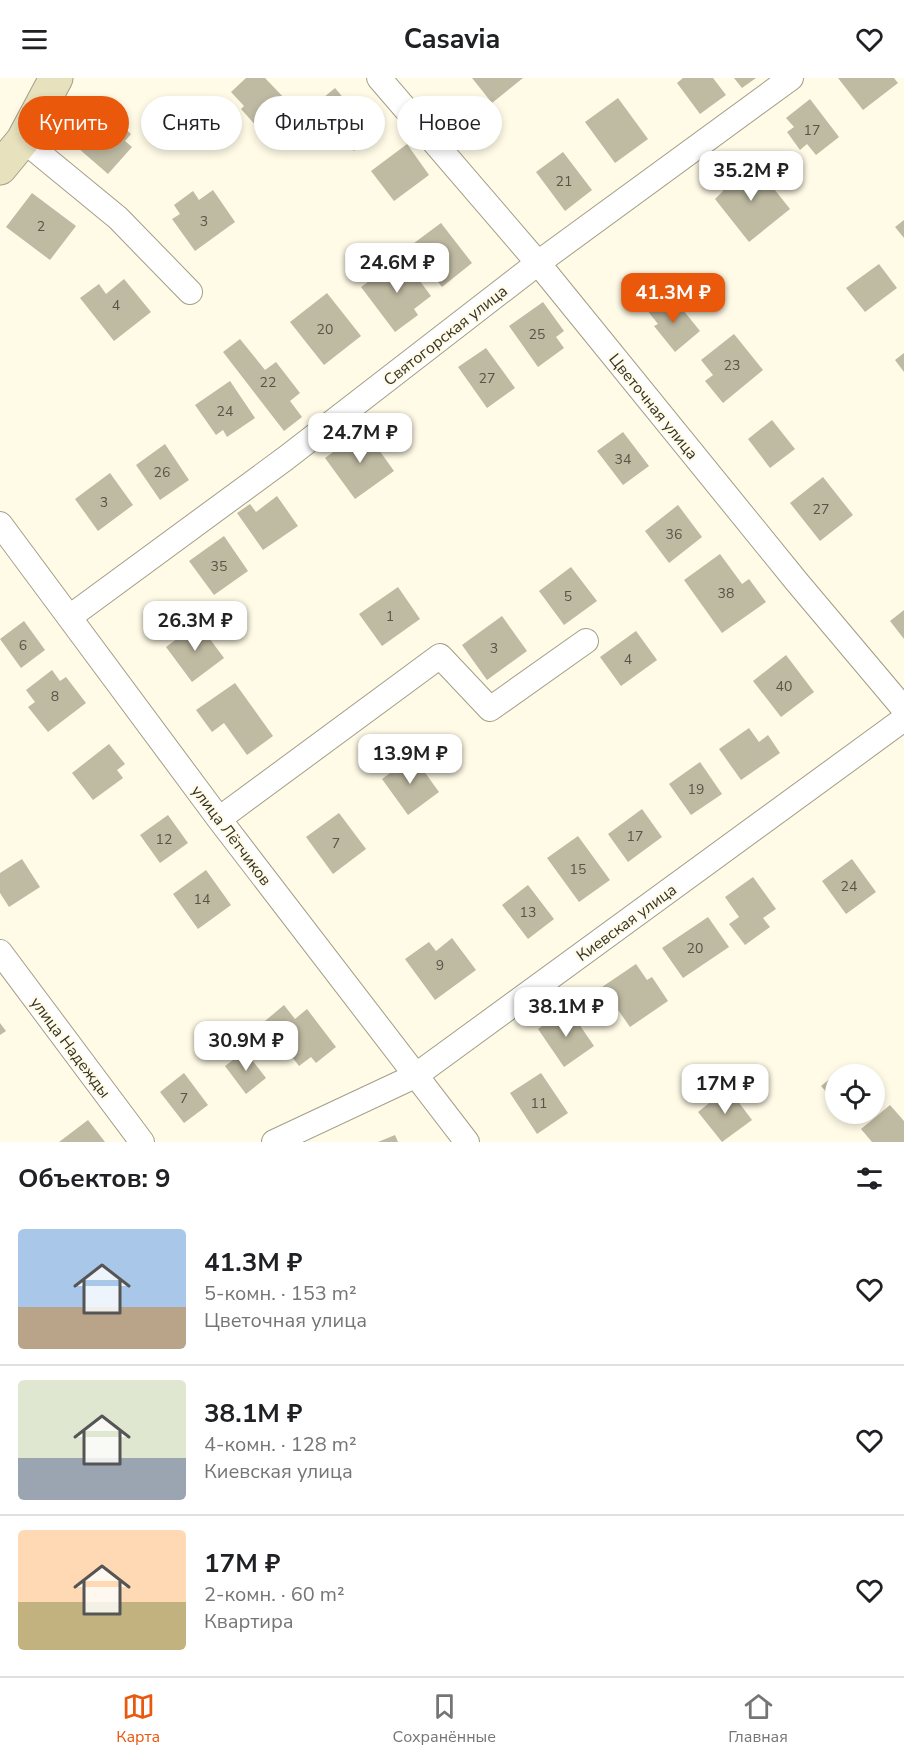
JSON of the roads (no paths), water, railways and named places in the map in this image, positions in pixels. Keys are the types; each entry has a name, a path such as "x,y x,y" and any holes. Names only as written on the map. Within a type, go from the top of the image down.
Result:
{"street":[{"path":"46,96 56,78"},
{"name":"Цветочная улица","path":"379,78 538,263 797,582 904,708"},
{"name":"Святогорская улица","path":"71,616 286,458 538,263 791,78"},
{"path":"0,168 18,146"},
{"path":"35,150 118,218 190,292"},
{"name":"улица Лётчиков","path":"0,524 71,616 219,819 467,1142"},
{"path":"219,819 440,656 490,710 586,641"},
{"name":"Киевская улица","path":"274,1142 415,1076 904,719"},
{"name":"улица Надежды","path":"0,952 142,1142"}]}
